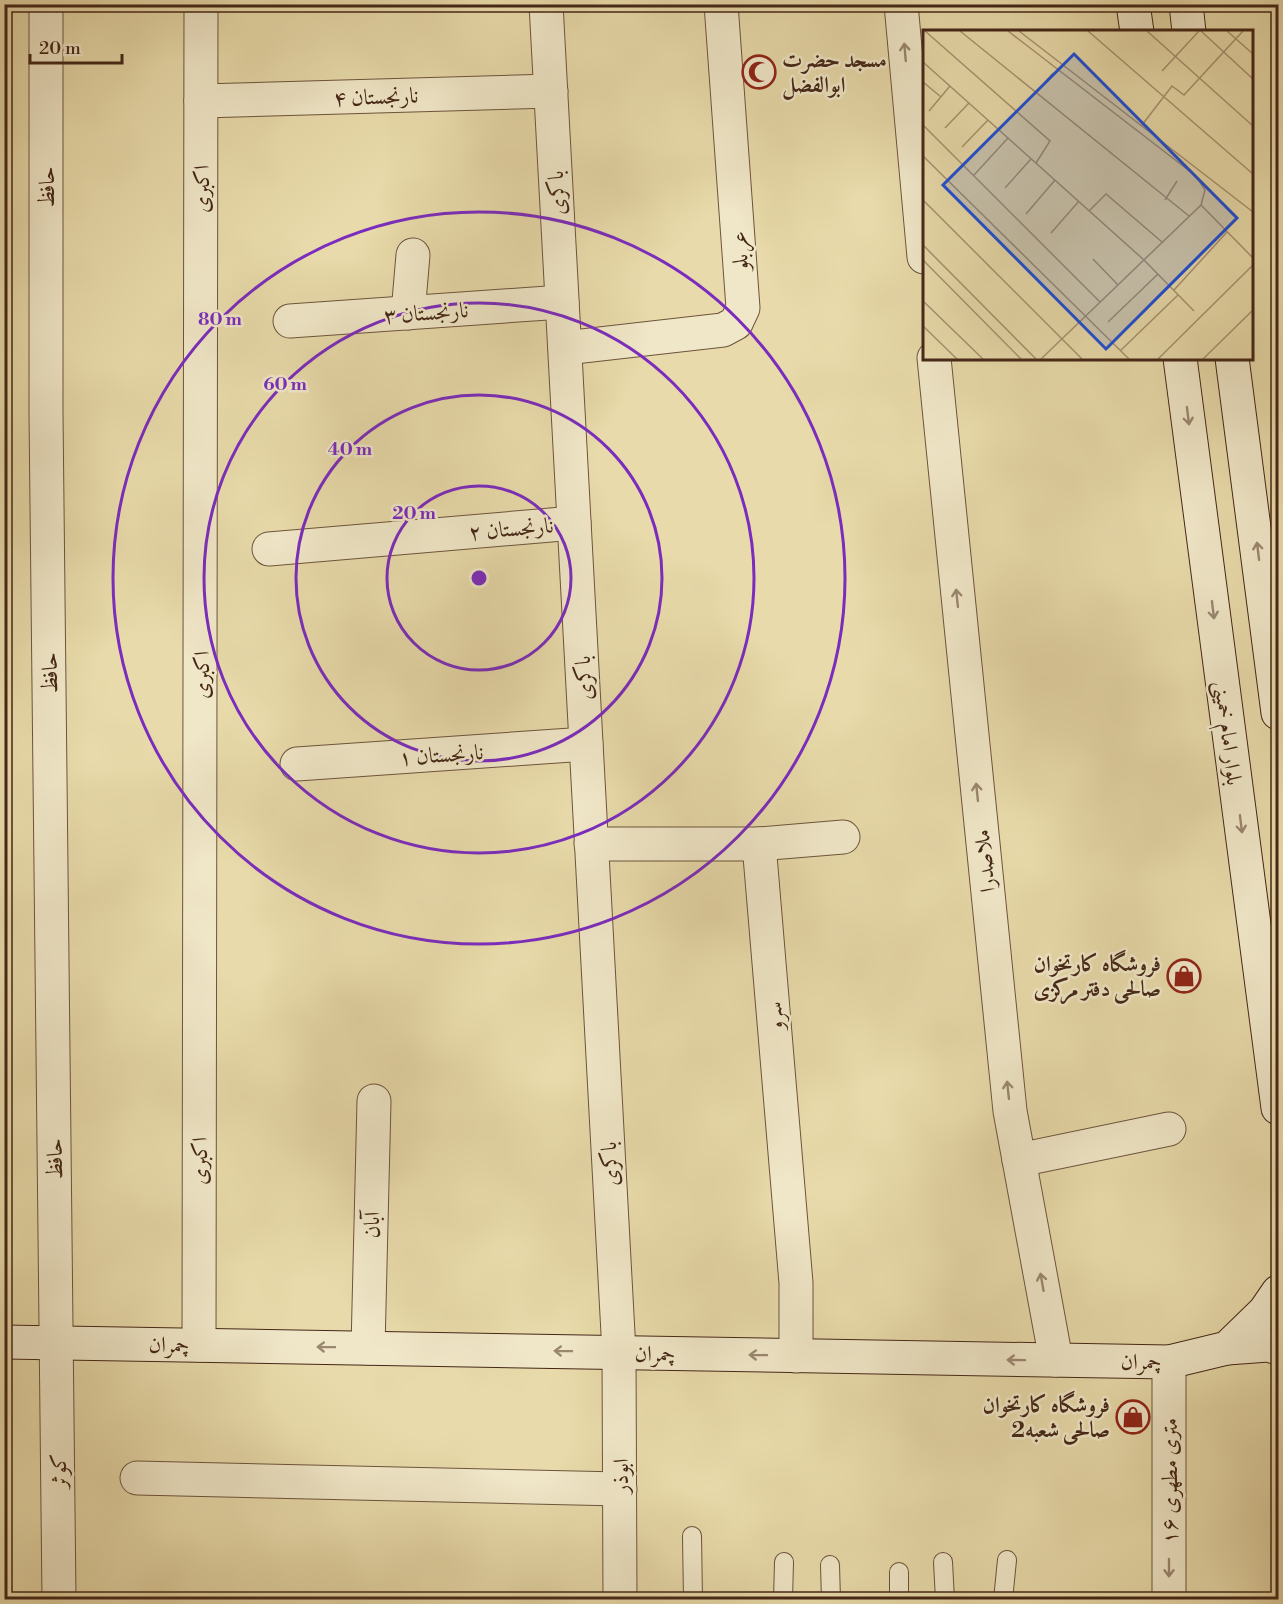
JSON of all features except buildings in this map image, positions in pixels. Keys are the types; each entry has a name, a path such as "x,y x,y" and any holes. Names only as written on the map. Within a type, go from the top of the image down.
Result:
{"street":[{"name":"حافظ","path":"46,4 46,414 56,1342"},
{"name":"اکبری","path":"199,1345 201,4"},
{"name":"باکری","path":"546,4 619,1352"},
{"name":"عربلو","path":"565,348 723,330 736,323 742,308 721,4"},
{"path":"1133,4 1137,30"},
{"path":"1186,4 1189,30"},
{"path":"910,5 923,239"},
{"name":"نارنجستان ۴","path":"201,101 551,91"},
{"path":"408,313 413,255"},
{"name":"نارنجستان ۳","path":"290,321 562,303"},
{"name":"ملاصدرا","path":"934,360 1010,1112 1056,1360"},
{"name":"بلوار امام خمینی","path":"1180,360 1278,1108"},
{"path":"1233,360 1277,693"},
{"name":"نارنجستان ۲","path":"269,549 574,523"},
{"name":"نارنجستان ۱","path":"297,764 586,744"},
{"path":"591,844 759,843 843,837"},
{"name":"سرو","path":"759,843 796,1283 796,1356"},
{"name":"آبان","path":"368,1348 374,1101"},
{"path":"1019,1160 1169,1129"},
{"path":"1227,1348 1265,1311 1278,1292"},
{"name":"چمران","path":"4,1342 1169,1362 1227,1348 1268,1345 1278,1348"},
{"name":"کوثر","path":"56,1342 59,1599"},
{"name":"ابوذر","path":"619,1352 620,1599"},
{"name":"۱۶ متری مطهری","path":"1169,1362 1169,1599"},
{"path":"137,1478 620,1489"}],"lane":[{"path":"692,1536 693,1599"},
{"path":"1004,1599 1006,1560"},
{"path":"783,1599 784,1562"},
{"path":"943,1562 945,1599"},
{"path":"830,1565 831,1599"},
{"path":"899,1572 899,1599"}],"place":[{"name":"مسجد حضرت ابوالفضل","path":"759,72"},
{"name":"فروشگاه کارتخوان صالحی دفتر مرکزی","path":"1184,976"},
{"name":"فروشگاه کارتخوان صالحی شعبه2","path":"1133,1417"}]}
